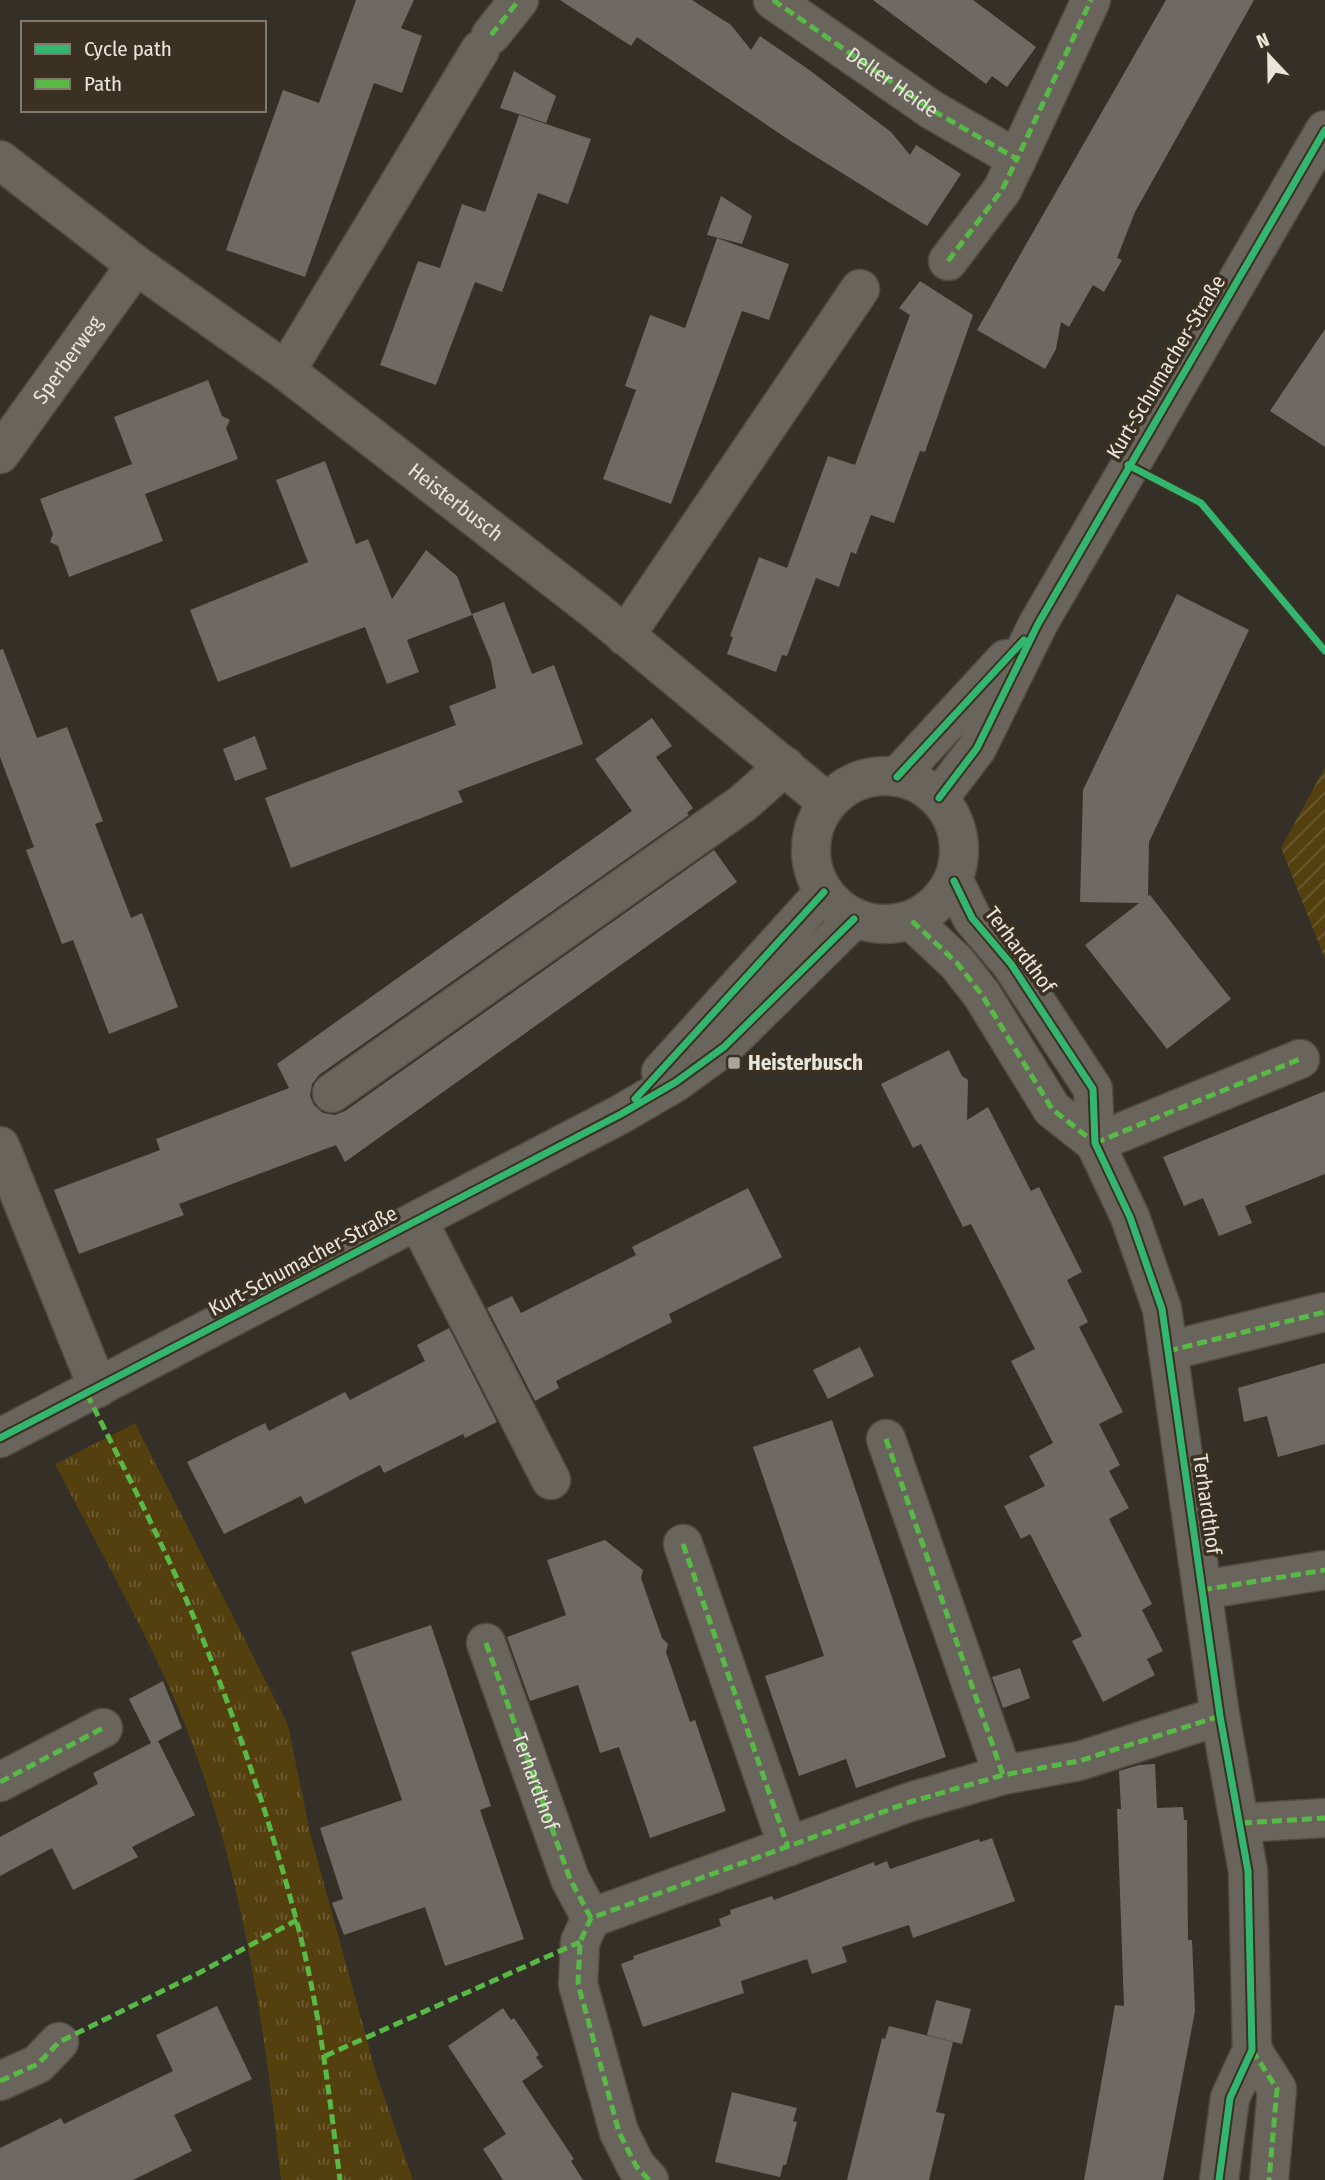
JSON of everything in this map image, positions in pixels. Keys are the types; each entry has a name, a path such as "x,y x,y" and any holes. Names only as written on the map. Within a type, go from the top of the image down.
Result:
{"street":[{"path":"286,371 485,43 519,0"},
{"name":"Deller Heide","path":"773,0 932,110 1017,159"},
{"path":"948,261 1002,190 1091,0"},
{"name":"Kurt-Schumacher-Straße","path":"939,798 977,748 1038,624 1325,130"},
{"name":"Heisterbusch","path":"0,160 136,265 286,371 625,636 828,803"},
{"name":"Sperberweg","path":"0,454 136,265"},
{"path":"625,636 860,289"},
{"name":"Kurt-Schumacher-Straße","path":"897,778 1038,624"},
{"path":"332,1093 742,804 785,766"},
{"path":"886,775 915,782 939,798 955,823 960,852 954,881 936,905 912,921 883,925 854,919 830,902 814,878 809,849 815,821 828,803 858,780 886,775"},
{"name":"Terhardthof","path":"954,881 972,918 1011,964 1093,1089 1094,1143 1130,1217 1162,1309 1220,1716 1242,1823 1248,1871 1252,2050 1230,2098 1219,2180"},
{"name":"Kurt-Schumacher-Straße","path":"621,1114 824,892"},
{"name":"Kurt-Schumacher-Straße","path":"0,1438 418,1221 676,1082 724,1046 854,919"},
{"name":"Terhardthof","path":"912,921 957,963 982,995 1052,1109 1094,1143"},
{"path":"1094,1143 1300,1059"},
{"path":"0,1146 98,1388"},
{"path":"418,1221 551,1480"},
{"path":"1168,1351 1325,1312"},
{"path":"886,1439 1003,1775"},
{"path":"683,1544 788,1847"},
{"path":"1202,1590 1325,1570"},
{"name":"Terhardthof","path":"486,1643 570,1879 591,1918"},
{"path":"649,2180 636,2166 619,2132 578,1984 580,1942 591,1918 909,1802 1003,1775 1079,1761 1220,1716"},
{"path":"0,1782 103,1728"},
{"path":"1242,1823 1325,1818"},
{"path":"0,2081 38,2064 59,2042"},
{"path":"1252,2050 1277,2089 1269,2180"}],"green space":[{"path":"1325,767 1325,959 1281,848"},
{"path":"135,1423 288,1725 310,1833 376,2073 413,2180 281,2180 255,1987 243,1923 211,1797 164,1676 55,1464"}],"building":[{"path":"356,0 414,0 401,28 422,36 402,93 374,83 305,277 226,250 283,90 319,103"},
{"path":"560,0 692,0 731,25 751,50 760,36 808,69 891,132 910,155 916,145 961,174 927,226 789,140 637,37 631,46"},
{"path":"873,0 973,0 1036,47 1007,87 992,76 986,84"},
{"path":"1166,0 1254,0 1135,212 1117,258 1122,260 1104,292 1093,285 1069,327 1061,322 1056,349 1045,369 977,330"},
{"path":"514,71 556,96 546,123 500,108"},
{"path":"519,115 591,139 568,204 538,193 502,292 475,282 436,385 380,365 418,261 440,268 462,204 485,212"},
{"path":"721,196 752,216 742,244 707,235"},
{"path":"717,238 789,264 769,320 742,311 671,504 603,479 636,390 625,386 650,315 685,328"},
{"path":"920,281 973,315 925,452 920,451 894,523 871,515 856,554 851,552 839,587 816,578 787,656 782,655 776,672 727,654 733,637 730,636 759,557 787,568 828,456 855,465 910,315 899,308"},
{"path":"1325,329 1325,447 1270,411"},
{"path":"208,380 222,416 230,420 226,428 238,459 145,494 163,541 69,577 58,546 50,542 53,534 40,499 132,464 114,417"},
{"path":"325,461 356,544 368,539 392,599 426,550 457,576 472,615 407,640 419,672 387,684 365,627 218,682 190,610 308,562 276,480"},
{"path":"1177,594 1249,630 1149,842 1148,896 1150,895 1231,999 1167,1049 1085,945 1139,903 1080,902 1083,790"},
{"path":"504,602 532,674 554,665 583,744 458,791 463,802 291,868 265,798 456,725 449,706 496,688 491,661 472,614"},
{"path":"3,649 37,738 67,727 103,821 95,824 131,918 142,913 178,1007 109,1034 73,940 62,944 26,850 34,847 0,757 0,650"},
{"path":"652,718 672,746 656,757 693,808 687,813 689,815 319,1075 312,1084 310,1096 314,1105 323,1113 335,1115 345,1111 714,850 737,882 345,1162 336,1145 179,1204 184,1215 79,1254 54,1190 160,1150 156,1139 289,1088 277,1064 632,811 595,759"},
{"path":"255,736 267,769 235,781 223,749"},
{"path":"949,1050 962,1076 968,1080 967,1120 988,1107 1031,1191 1039,1187 1082,1272 1067,1280 1088,1322 1079,1327 1123,1412 1099,1424 1120,1465 1109,1471 1129,1508 1109,1519 1152,1604 1142,1610 1163,1651 1147,1659 1155,1675 1103,1702 1072,1641 1082,1636 1030,1534 1021,1539 1004,1506 1045,1486 1029,1456 1053,1443 1011,1361 1035,1349 971,1224 963,1227 921,1144 913,1148 881,1084"},
{"path":"1325,1091 1325,1174 1245,1206 1252,1223 1219,1236 1203,1198 1184,1206 1163,1157"},
{"path":"748,1188 782,1257 669,1314 672,1322 556,1381 559,1388 535,1401 487,1308 512,1296 521,1313 636,1255 632,1247"},
{"path":"449,1328 497,1422 465,1438 463,1434 384,1473 380,1465 305,1504 301,1496 224,1534 187,1462 265,1423 269,1431 345,1392 350,1400 425,1361 417,1345"},
{"path":"860,1347 874,1376 828,1399 813,1370"},
{"path":"1325,1363 1325,1444 1278,1457 1267,1416 1244,1422 1238,1388"},
{"path":"832,1420 946,1757 856,1788 846,1759 799,1776 765,1676 824,1656 753,1447"},
{"path":"605,1540 643,1570 641,1578 662,1638 668,1644 666,1652 690,1722 695,1720 726,1811 650,1838 619,1747 600,1753 578,1685 530,1701 507,1637 566,1615 547,1560"},
{"path":"431,1625 491,1806 480,1810 524,1939 445,1966 425,1907 344,1935 332,1903 343,1899 320,1828 402,1800 351,1652"},
{"path":"1020,1668 1030,1698 1003,1708 992,1677"},
{"path":"163,1681 182,1728 158,1741 195,1815 132,1847 138,1857 73,1890 52,1848 0,1876 0,1837 98,1784 93,1773 151,1743 129,1699"},
{"path":"1155,1764 1157,1808 1183,1807 1184,1820 1187,1820 1188,1940 1192,1940 1195,2011 1163,2180 1084,2180 1115,2005 1124,2006 1117,1809 1121,1809 1119,1771"},
{"path":"992,1838 1015,1901 913,1938 909,1925 842,1947 847,1962 812,1974 807,1959 741,1981 744,1993 643,2027 621,1964 634,1959 633,1956 721,1926 719,1919 731,1914 730,1910 772,1896 774,1900 874,1862 875,1866 887,1861 890,1869 979,1839 980,1842"},
{"path":"936,2000 971,2009 962,2044 927,2035"},
{"path":"217,2006 252,2079 174,2115 192,2151 133,2180 0,2180 0,2148 61,2118 64,2124 173,2071 156,2035"},
{"path":"503,2008 511,2020 514,2018 539,2055 536,2057 543,2067 522,2081 574,2159 571,2161 583,2180 503,2180 483,2149 506,2134 448,2046"},
{"path":"889,2026 953,2042 936,2112 945,2114 929,2180 847,2180 882,2038 885,2039"},
{"path":"732,2092 797,2108 793,2121 797,2122 786,2165 783,2165 780,2177 715,2162"}],"marked path":[{"path":"491,35 519,0"},
{"path":"773,0 932,110 1017,159 1091,0"},
{"path":"948,261 1002,190 1017,159"},
{"path":"912,921 957,963 982,995 1052,1109 1095,1143"},
{"path":"1095,1143 1300,1059"},
{"path":"1168,1351 1325,1312"},
{"path":"87,1394 182,1590 220,1682 254,1777 283,1873 311,1983 340,2180"},
{"path":"886,1439 1003,1775"},
{"path":"683,1544 788,1847"},
{"path":"1202,1590 1325,1570"},
{"path":"486,1643 570,1879 591,1918"},
{"path":"649,2180 636,2166 619,2132 578,1984 580,1942 591,1918 910,1802 1003,1775 1079,1761 1220,1716"},
{"path":"0,1782 103,1728"},
{"path":"1242,1823 1325,1818"},
{"path":"0,2081 38,2064 59,2042 197,1974 297,1920"},
{"path":"325,2056 580,1942"},
{"path":"1252,2050 1277,2089 1269,2180"}],"cycle path":[{"path":"939,798 977,748 1038,624 1325,130"},
{"path":"1128,465 1201,503 1325,651"},
{"path":"897,777 1024,640"},
{"path":"954,881 972,918 1011,964 1093,1089 1095,1143 1130,1217 1162,1309 1220,1716 1248,1871 1252,2050 1230,2098 1219,2180"},
{"path":"635,1099 824,892"},
{"path":"0,1438 621,1114 676,1082 724,1047 854,919"}],"place":[{"name":"Heisterbusch","path":"734,1063"}]}
